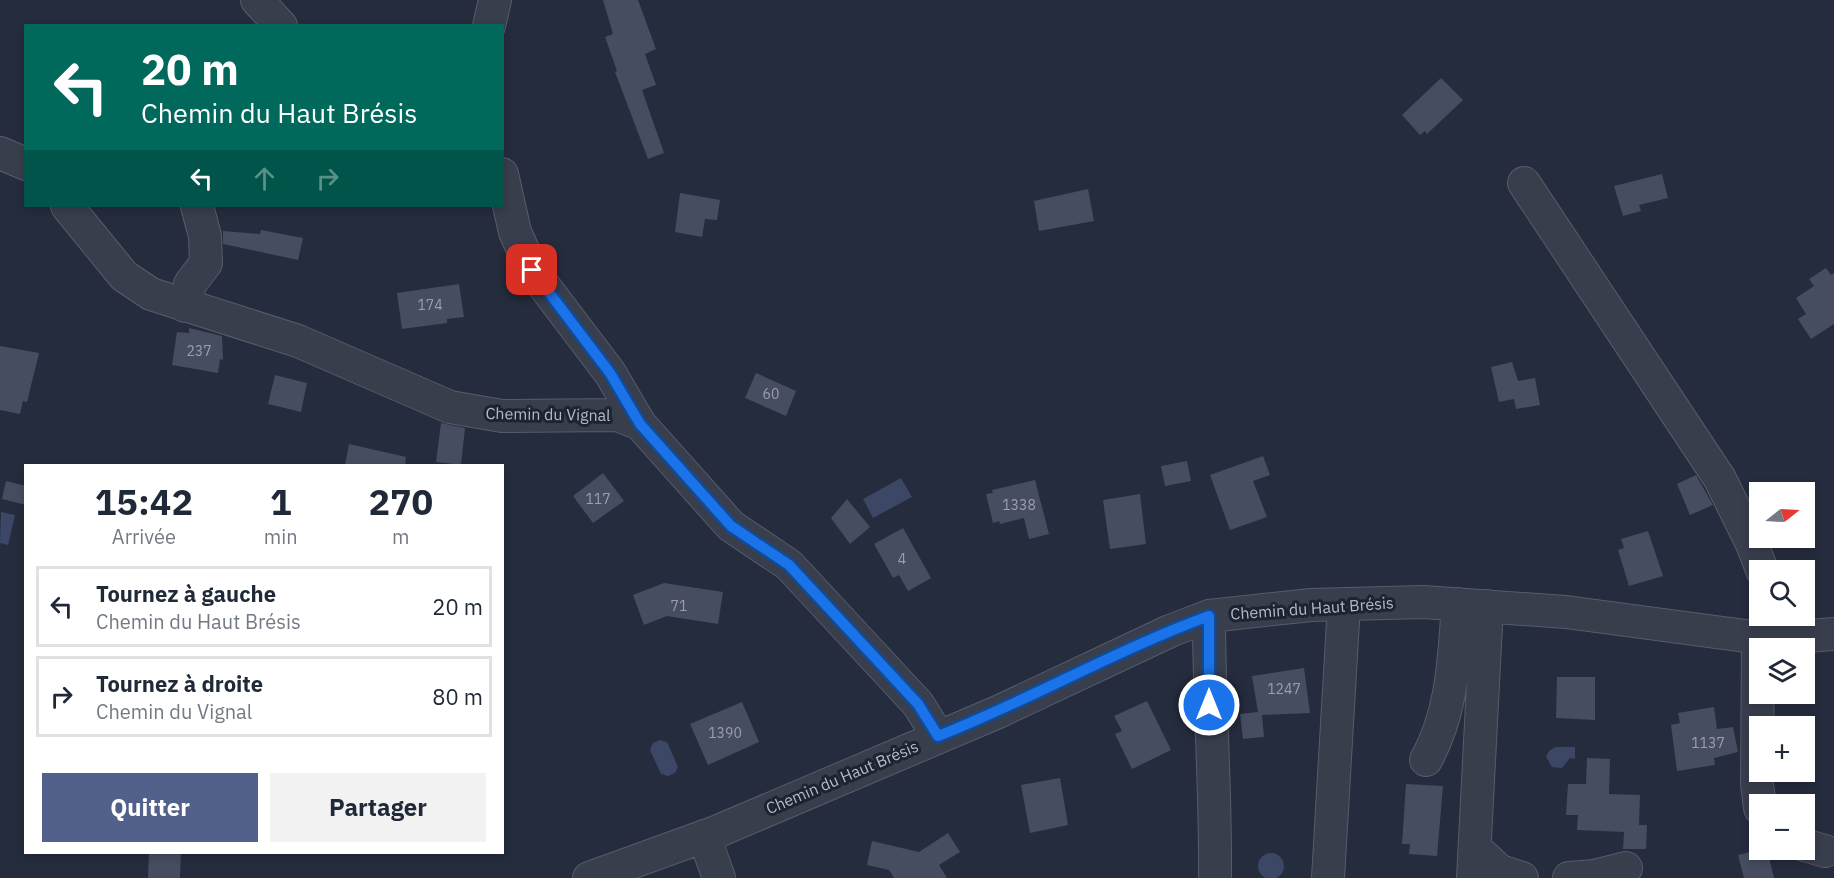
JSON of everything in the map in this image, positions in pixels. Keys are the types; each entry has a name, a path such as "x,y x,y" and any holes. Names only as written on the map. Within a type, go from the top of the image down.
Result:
{"street":[{"path":"257,0 279,24"},
{"path":"489,24 495,0"},
{"path":"0,153 24,163"},
{"path":"504,183 515,232 532,270 610,373 640,424 731,526 789,565 918,704 938,736"},
{"path":"1524,183 1720,479 1758,560"},
{"name":"Chemin du Vignal","path":"68,207 124,276 150,294 298,341 450,407 502,416 617,415 640,424"},
{"path":"185,306 190,284 206,263 205,236 197,207"},
{"name":"Chemin du Haut Brésis","path":"589,878 694,840 998,712 1170,631 1209,616 1311,605 1423,602 1834,634"},
{"path":"1328,878 1344,604"},
{"path":"1426,760 1437,740 1446,713 1473,605"},
{"path":"1473,605 1474,863 1522,878"},
{"path":"1209,616 1209,705 1216,826 1215,878"},
{"path":"1758,794 1756,784 1774,630"},
{"path":"694,840 697,878"},
{"path":"694,840 719,878"},
{"path":"1569,878 1594,876 1626,868"}],"water":[{"path":"901,478 912,497 873,518 863,499"},
{"path":"1,512 15,515 8,545 0,543"},
{"path":"660,740 667,742 678,767 675,773 668,776 661,774 650,750 653,743"},
{"path":"1555,747 1575,747 1575,759 1570,758 1562,768 1552,767 1546,757"},
{"path":"1271,853 1280,857 1284,866 1280,875 1271,879 1262,875 1258,866 1262,857"}],"building":[{"path":"603,0 638,0 656,49 645,54 656,85 642,90 664,153 648,159 615,72 617,71 605,37 613,34"},
{"path":"1441,78 1463,100 1427,134 1425,131 1420,135 1402,115"},
{"path":"1662,174 1668,198 1639,205 1641,211 1623,216 1614,186"},
{"path":"1088,189 1094,221 1039,231 1034,201"},
{"path":"680,193 720,200 717,220 705,219 702,237 675,232"},
{"path":"261,230 303,238 298,260 223,244 223,231 260,234"},
{"path":"1826,268 1831,275 1834,273 1834,324 1811,339 1798,319 1806,314 1796,298 1814,286 1809,279"},
{"path":"459,284 464,317 447,319 447,323 402,329 397,293"},
{"path":"189,328 222,336 223,360 220,359 218,373 172,365 177,332 189,333"},
{"path":"0,346 39,353 27,402 23,401 20,414 0,410"},
{"path":"1512,362 1518,381 1535,378 1540,405 1516,409 1514,399 1499,402 1491,367"},
{"path":"756,373 796,391 786,416 745,398"},
{"path":"275,375 307,383 301,412 268,404"},
{"path":"441,423 465,428 461,464 436,462"},
{"path":"349,444 406,457 405,464 345,464"},
{"path":"1263,456 1270,475 1253,481 1267,517 1230,530 1210,475"},
{"path":"1187,461 1191,481 1165,486 1161,466"},
{"path":"603,473 624,501 593,523 573,496"},
{"path":"1696,475 1713,505 1690,515 1677,484"},
{"path":"1035,480 1049,534 1029,539 1024,518 1000,524 999,521 993,523 986,494 993,493 992,490"},
{"path":"6,481 24,486 24,504 2,499"},
{"path":"1140,494 1146,544 1110,549 1103,500"},
{"path":"847,499 870,527 850,544 831,518"},
{"path":"903,528 931,578 908,591 899,575 893,578 874,544"},
{"path":"1648,531 1663,576 1629,586 1618,550 1624,548 1621,539"},
{"path":"664,583 723,592 718,624 667,616 644,625 633,595"},
{"path":"1304,668 1310,713 1262,715 1264,737 1243,739 1240,714 1258,712 1252,676"},
{"path":"1557,677 1595,677 1595,720 1556,718"},
{"path":"1147,701 1171,750 1132,769 1115,734 1122,731 1114,716"},
{"path":"742,702 759,742 708,765 690,724"},
{"path":"1714,707 1717,729 1733,727 1738,752 1714,758 1715,765 1677,771 1671,725 1680,723 1678,713"},
{"path":"1587,758 1610,759 1609,794 1640,795 1639,825 1647,825 1646,849 1623,849 1624,832 1577,830 1578,815 1566,815 1568,784 1586,784"},
{"path":"1060,778 1068,825 1030,833 1021,785"},
{"path":"1406,784 1443,786 1437,856 1409,854 1410,844 1402,844"},
{"path":"948,833 960,852 939,865 947,878 894,878 889,870 867,865 872,841 919,852"},
{"path":"1749,852 1749,860 1770,860 1774,878 1744,878 1738,855"},
{"path":"149,854 181,854 180,878 148,878"}],"route":[{"path":"532,270 610,373 640,424 731,526 789,565 918,704 938,736 998,712 1170,631 1209,616 1209,705"}]}
